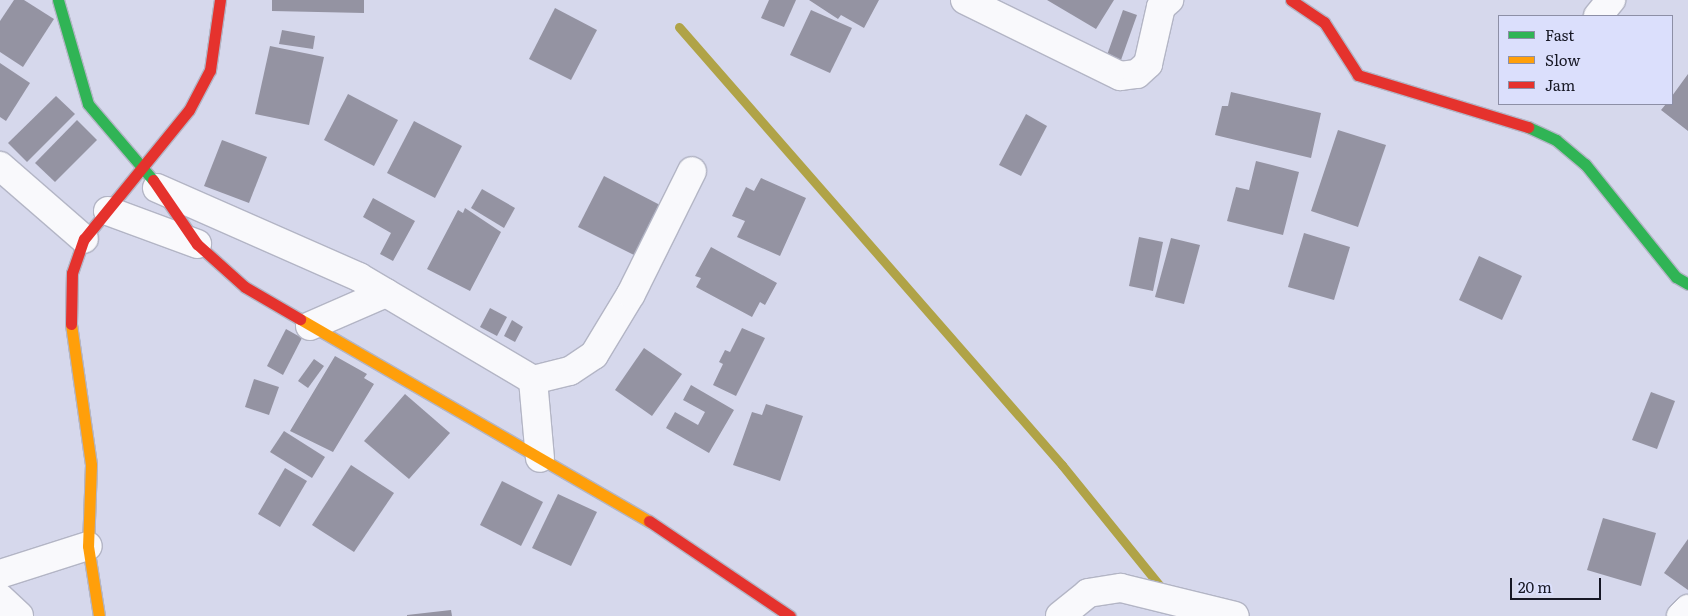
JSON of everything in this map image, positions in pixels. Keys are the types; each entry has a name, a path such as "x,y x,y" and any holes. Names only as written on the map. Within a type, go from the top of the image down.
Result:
{"street":[{"path":"58,0 88,104 102,125 151,178 196,244 245,287 651,522 790,616"},
{"path":"965,0 1120,76 1137,74 1148,64 1161,7 1169,0"},
{"path":"1291,0 1300,2 1324,22 1358,75 1515,111 1556,140 1585,164 1676,277 1688,284"},
{"path":"1599,15 1611,0"},
{"path":"99,616 88,546 91,465 71,334 72,273 84,239 108,211 151,178 210,70 215,4"},
{"path":"0,166 84,239"},
{"path":"151,178 342,269 533,380 570,371 594,355 631,294 692,171"},
{"path":"108,211 196,244"},
{"path":"310,326 386,293"},
{"path":"533,380 540,458"},
{"path":"0,574 88,546"},
{"path":"1060,616 1088,593 1120,588 1235,616"},
{"path":"0,598 19,616"},
{"path":"1681,616 1688,609"}],"building":[{"path":"14,0 24,0 54,19 23,67 0,52 0,21"},
{"path":"272,0 364,0 364,13 272,11"},
{"path":"769,0 796,0 784,27 761,18"},
{"path":"809,0 879,0 864,28 841,15 838,19"},
{"path":"1047,0 1114,0 1096,29"},
{"path":"555,8 597,30 571,80 529,59"},
{"path":"811,10 852,28 830,73 790,55"},
{"path":"1123,10 1137,15 1121,60 1107,55"},
{"path":"282,30 315,36 313,49 279,44"},
{"path":"270,46 324,57 309,125 255,114"},
{"path":"0,63 30,83 6,121 0,117"},
{"path":"1688,74 1688,131 1661,110 1665,105 1673,105 1673,95"},
{"path":"1231,92 1321,113 1311,158 1215,135 1222,106 1228,106"},
{"path":"348,94 398,120 374,166 324,140"},
{"path":"56,96 75,114 27,162 8,143"},
{"path":"1026,114 1047,126 1021,176 999,165"},
{"path":"77,120 97,140 55,182 35,163"},
{"path":"414,121 462,146 435,198 387,173"},
{"path":"1338,130 1386,145 1358,227 1311,211"},
{"path":"222,140 267,157 249,203 204,186"},
{"path":"1256,161 1299,172 1283,235 1227,221 1236,187 1249,190"},
{"path":"604,176 660,205 634,255 578,227"},
{"path":"761,178 806,198 780,256 737,237 745,221 732,216 746,187 754,191"},
{"path":"482,189 515,208 504,228 471,208"},
{"path":"373,198 415,221 393,261 380,254 391,233 363,217"},
{"path":"465,208 501,232 470,291 427,269 458,210 463,213"},
{"path":"1304,233 1350,247 1334,300 1288,287"},
{"path":"1139,237 1163,242 1153,291 1129,286"},
{"path":"1171,238 1200,245 1184,304 1155,297"},
{"path":"711,247 777,283 765,305 760,302 752,317 696,287 701,278 695,276"},
{"path":"1479,256 1522,276 1502,320 1459,300"},
{"path":"490,308 507,317 497,336 480,327"},
{"path":"512,320 523,327 515,342 504,336"},
{"path":"742,328 765,338 736,396 713,385 723,364 719,362 725,350 730,352"},
{"path":"286,329 302,338 283,375 267,366"},
{"path":"644,348 682,374 652,416 615,390"},
{"path":"335,356 367,374 364,378 374,384 333,452 290,431"},
{"path":"314,359 324,366 308,388 298,381"},
{"path":"254,379 279,387 269,415 245,407"},
{"path":"691,385 734,410 709,453 666,428 675,412 698,425 705,412 683,400"},
{"path":"1651,392 1675,401 1657,449 1632,440"},
{"path":"405,394 450,433 409,479 364,441"},
{"path":"766,404 803,416 780,481 733,465 752,412 762,415"},
{"path":"284,431 325,457 312,478 270,452"},
{"path":"351,465 394,493 354,552 312,525"},
{"path":"285,468 307,481 280,527 258,514"},
{"path":"502,481 543,502 521,546 480,525"},
{"path":"558,494 597,512 571,566 532,548"},
{"path":"1603,518 1656,533 1641,586 1587,570"},
{"path":"1688,539 1688,590 1664,573"},
{"path":"451,610 452,616 407,616 407,615"}],"waterway":[{"path":"679,27 1062,465 1164,591"}],"traffic: fast":[{"path":"58,0 88,104 153,180"},
{"path":"1528,127 1556,140 1585,164 1676,277 1688,284"}],"traffic: slow":[{"path":"300,319 649,521"},
{"path":"71,324 91,465 88,546 99,616"}],"traffic: jam":[{"path":"71,324 72,273 84,239 189,110 210,70 220,0"},
{"path":"1291,0 1324,22 1358,75 1528,127"},
{"path":"153,180 197,244 245,287 300,319"},
{"path":"649,521 790,616"}]}
